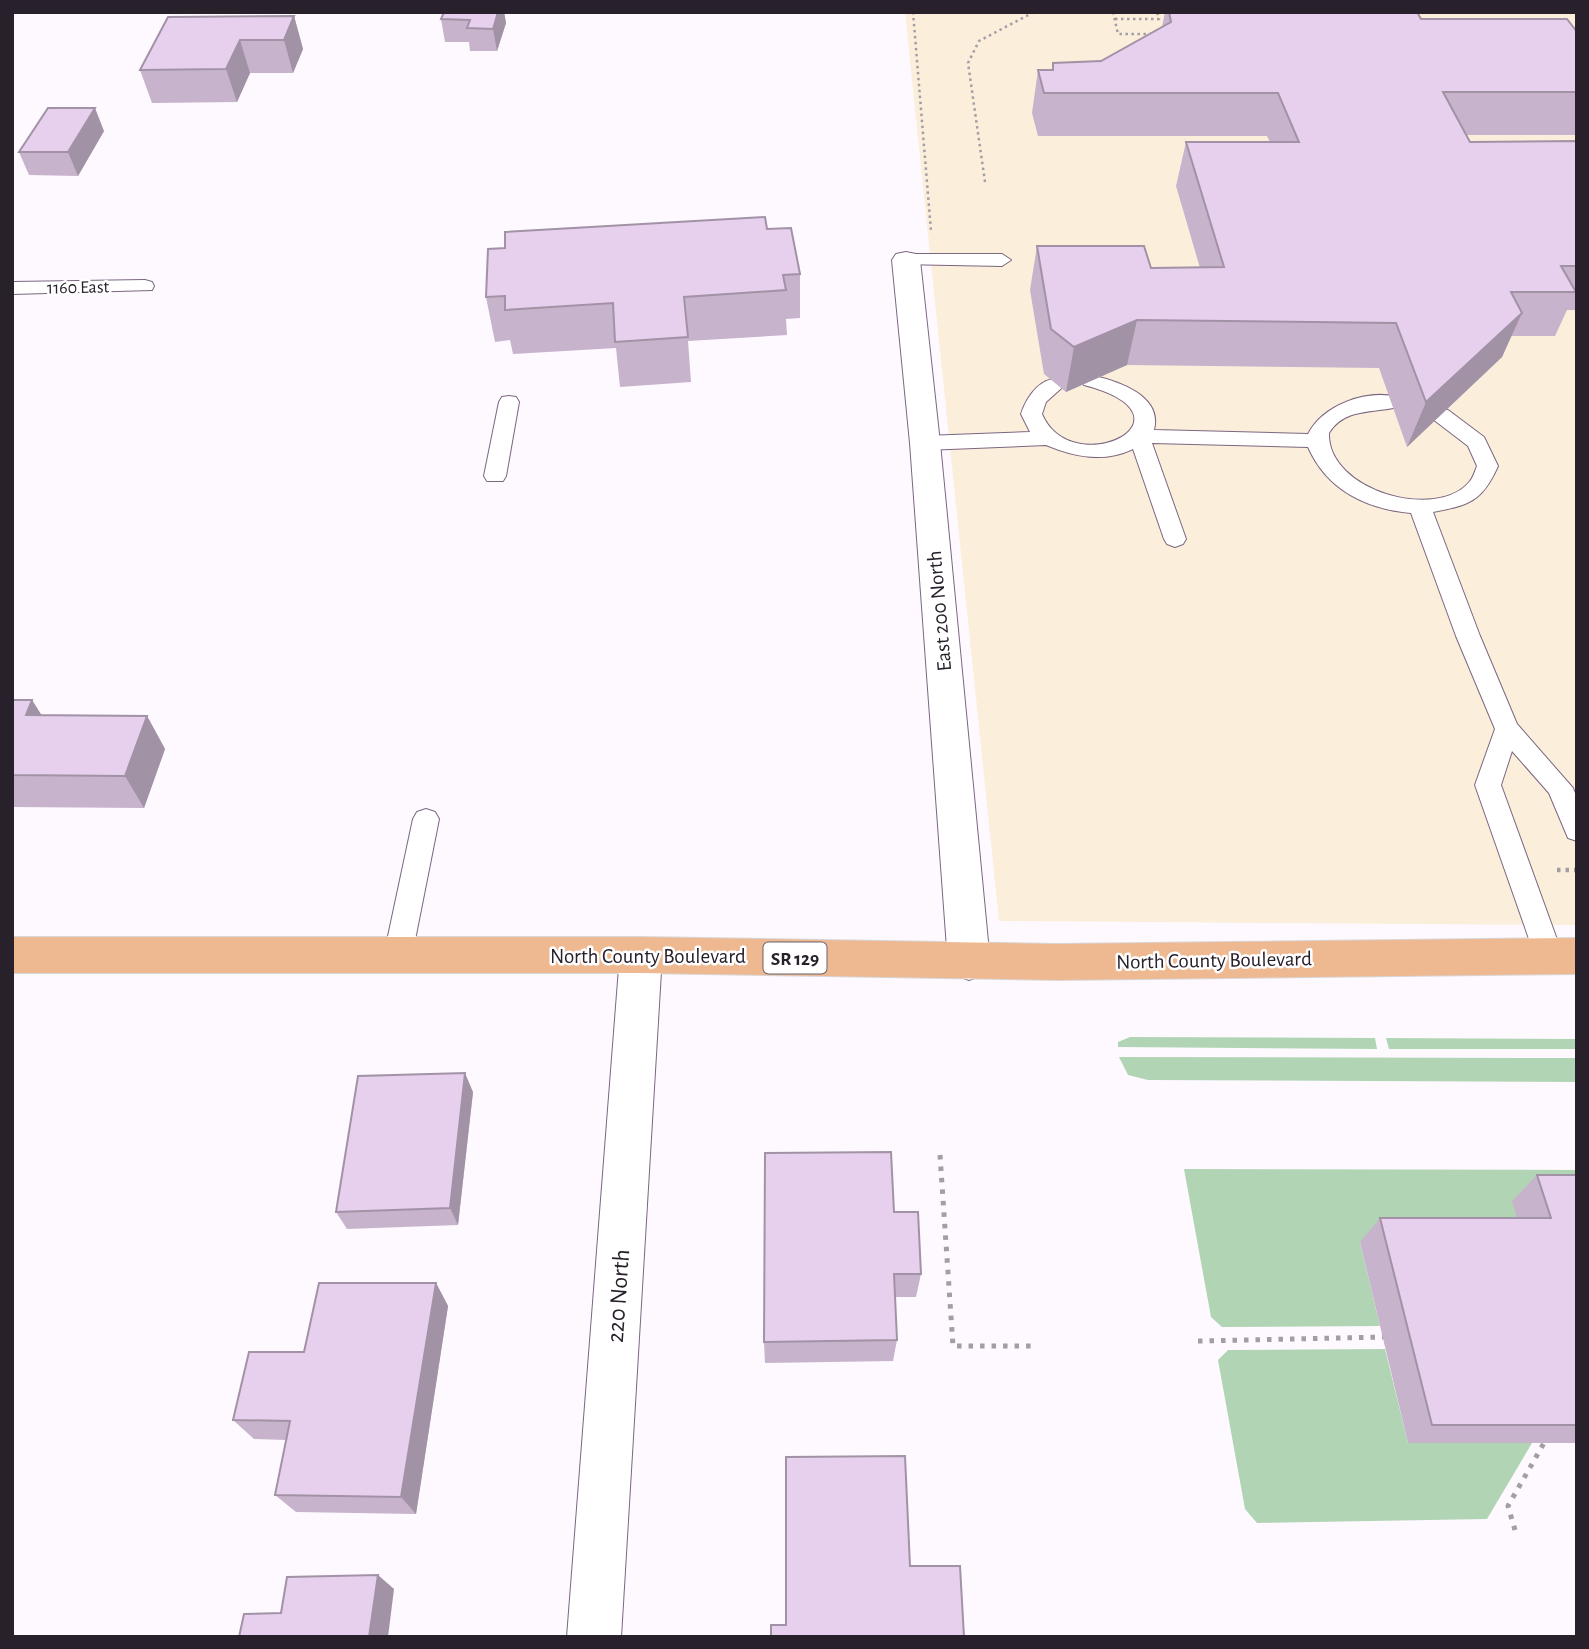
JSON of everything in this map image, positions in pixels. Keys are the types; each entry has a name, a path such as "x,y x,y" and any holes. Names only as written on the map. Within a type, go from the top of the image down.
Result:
{"main road":[{"name":"North County Boulevard","path":"12,955 641,955 969,962 1563,956"}],"street":[{"name":"East 200 North","path":"906,260 925,443 969,962"},
{"name":"220 North","path":"594,1637 641,955"}],"lane":[{"path":"906,260 1002,260"},
{"name":"1160 East","path":"12,288 145,286"},
{"path":"1056,384 1041,391 1033,402 1031,411 1039,430 1048,438 1063,446 1097,451 1129,444 1139,436 1144,424 1144,412 1137,401 1108,384 1091,381"},
{"path":"495,476 509,402"},
{"path":"1391,402 1355,405 1336,413 1323,425 1318,441 1322,456 1332,471 1348,486 1395,505 1420,508 1446,506 1466,498 1481,487 1487,472 1485,455 1474,438 1441,415"},
{"path":"1139,436 1318,441"},
{"path":"1139,436 1175,539"},
{"path":"925,443 1048,438"},
{"path":"1420,508 1468,636 1507,729 1560,788 1577,831"},
{"path":"1507,729 1488,785 1563,956"},
{"path":"398,955 426,819"}],"path":[{"path":"913,12 931,235"},
{"path":"985,182 968,63 979,41 1034,12"},
{"path":"1113,12 1118,34 1156,33"},
{"path":"1115,19 1159,19 1157,12"},
{"path":"940,1155 953,1346 1033,1346"},
{"path":"1198,1340 1382,1337"},
{"path":"1515,1530 1508,1506 1544,1443"}],"shaded area":[{"path":"905,12 1577,12 1577,925 999,921"}],"green space":[{"path":"1130,1037 1375,1038 1377,1049 1118,1047 1118,1042"},
{"path":"1386,1038 1577,1039 1577,1049 1389,1049"},
{"path":"1119,1057 1577,1058 1577,1082 1148,1080 1128,1075"},
{"path":"1184,1169 1577,1170 1577,1200 1525,1242 1360,1242 1380,1326 1222,1327 1211,1317"},
{"path":"1385,1349 1408,1443 1532,1443 1487,1519 1257,1523 1245,1509 1218,1360 1228,1350"}],"building":[{"path":"444,12 498,12 493,29 467,28 470,20 441,19"},
{"path":"1169,12 1417,12 1421,19 1567,19 1577,32 1577,92 1443,92 1470,142 1577,141 1577,266 1561,266 1576,292 1511,292 1522,313 1426,402 1396,323 1137,320 1074,347 1051,329 1037,246 1144,246 1151,268 1224,267 1186,142 1299,142 1278,93 1044,93 1038,70 1053,70 1053,63 1101,61 1171,22"},
{"path":"294,16 284,40 240,40 226,69 140,70 168,17"},
{"path":"48,108 95,108 68,152 19,152"},
{"path":"765,217 767,229 791,228 800,274 783,275 786,290 684,297 688,337 615,342 613,303 505,310 505,296 486,297 488,249 505,248 505,232"},
{"path":"12,700 32,700 26,715 147,716 125,776 12,775"},
{"path":"465,1073 450,1208 336,1212 358,1076"},
{"path":"891,1152 894,1212 918,1212 921,1274 894,1274 897,1340 764,1342 765,1153"},
{"path":"1537,1175 1577,1175 1577,1425 1432,1425 1380,1218 1551,1218"},
{"path":"319,1283 436,1283 401,1497 275,1495 290,1421 233,1420 249,1352 304,1352"},
{"path":"905,1456 910,1566 960,1566 964,1637 771,1637 771,1625 786,1625 786,1457"},
{"path":"378,1575 369,1637 239,1637 244,1614 281,1613 287,1577"}]}
